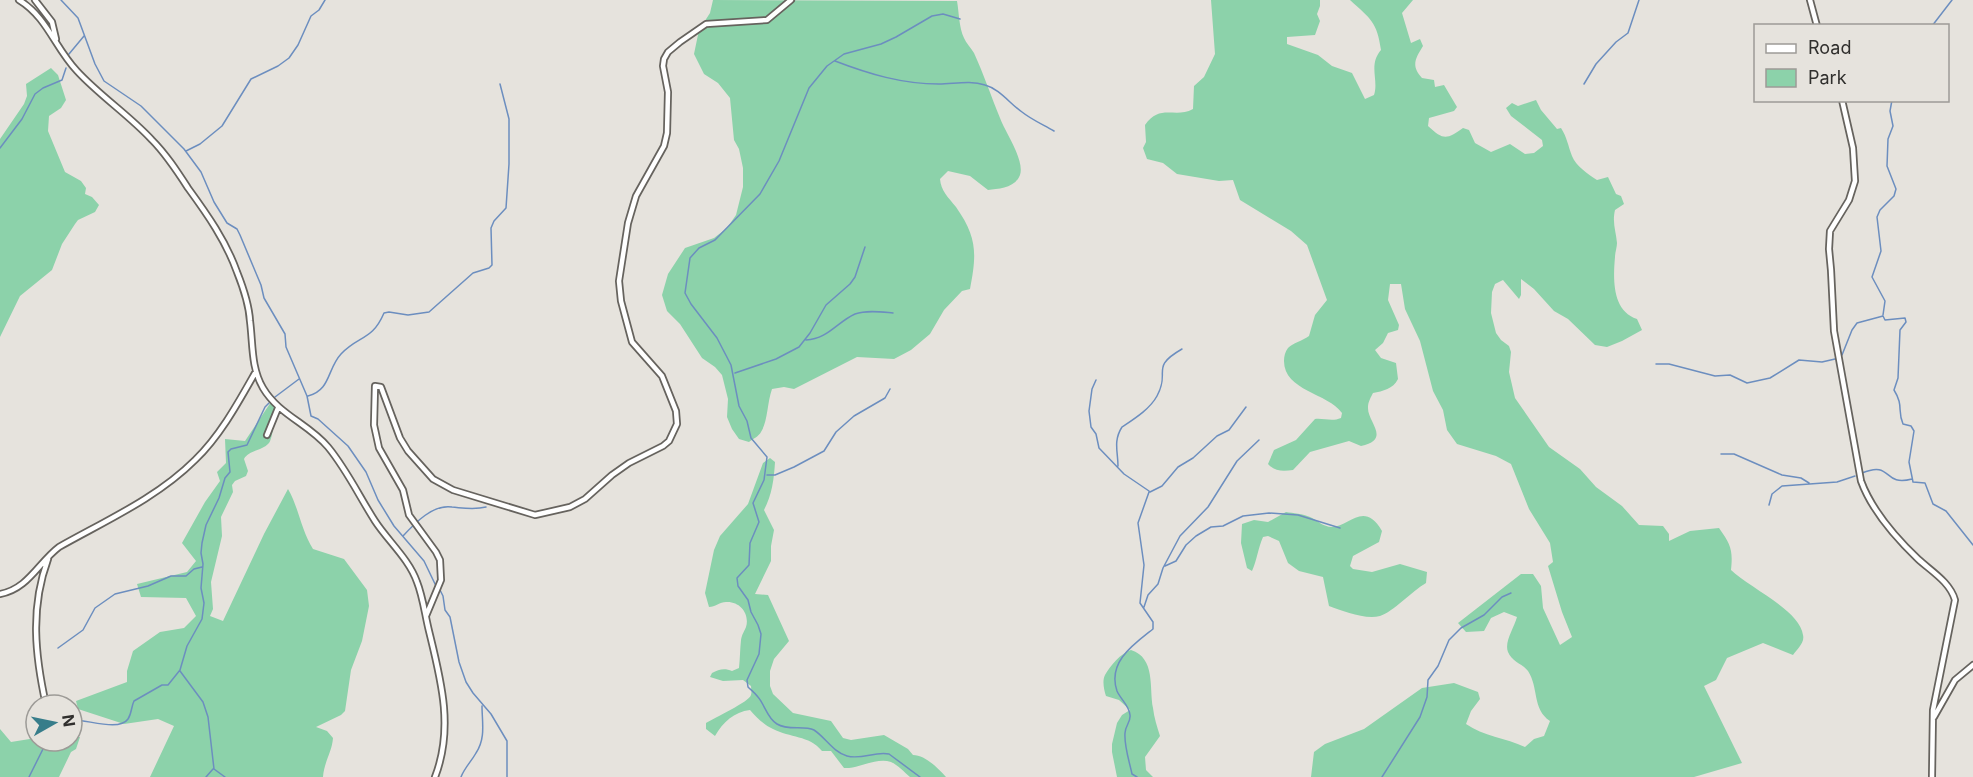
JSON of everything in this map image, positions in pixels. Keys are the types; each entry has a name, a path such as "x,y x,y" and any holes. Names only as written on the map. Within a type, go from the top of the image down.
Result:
{"street":[{"path":"19,0 39,15 75,69 152,139 169,159 212,222 237,269 246,297 255,373 263,389 278,408 326,444 346,469 374,519 412,570 421,593 445,706 443,735 435,777"},
{"path":"35,0 52,22 56,42"},
{"path":"426,616 440,584 441,567 436,552 409,515 403,490 379,448 374,425 375,386 381,387 400,438 408,452 433,479 453,490 535,514 570,507 578,503 629,463 669,441 677,424 676,411 662,376 632,342 621,301 619,281 628,223 636,196 664,146 667,133 668,92 663,66 664,59 668,52 680,42 706,24 767,20 791,0"},
{"path":"1810,0 1816,24"},
{"path":"1842,102 1853,148 1855,181 1853,191 1834,221 1829,239 1835,340 1858,465 1865,491 1881,518 1917,558 1948,585 1954,600 1933,719 1932,777"},
{"path":"0,594 29,580 50,554 173,480 204,450 240,400 255,373"},
{"path":"267,435 278,408"},
{"path":"44,693 35,631 38,593 50,554"},
{"path":"1933,719 1955,680 1973,665"}],"green space":[{"path":"713,0 957,1 962,34 978,61 1017,154 1021,169 1014,183 997,189 988,190 970,176 948,171 940,179 943,190 963,218 972,237 974,265 970,289 962,291 944,310 930,334 911,350 894,359 857,357 794,389 784,387 772,389 763,428 759,435 749,442 739,439 727,417 728,399 722,375 702,358 680,324 667,311 662,295 668,274 685,248 714,238 727,228 736,215 743,187 743,168 739,149 734,140 730,98 718,83 704,74 694,54 699,30 710,13"},
{"path":"1211,0 1320,0 1317,14 1320,21 1315,35 1287,37 1287,44 1318,55 1332,66 1352,73 1365,99 1374,95 1374,67 1381,50 1372,22 1350,0 1413,0 1402,13 1411,43 1420,39 1423,46 1416,59 1416,70 1422,78 1434,80 1435,87 1444,85 1457,107 1454,111 1429,118 1428,126 1446,137 1463,128 1469,130 1475,143 1491,152 1510,144 1525,154 1534,153 1543,146 1542,140 1511,116 1506,108 1512,103 1518,106 1536,100 1541,110 1557,129 1561,128 1572,156 1579,166 1597,180 1608,177 1624,204 1615,210 1614,215 1617,243 1614,275 1616,293 1623,309 1637,319 1642,330 1607,347 1595,345 1568,319 1554,311 1534,289 1521,279 1519,299 1503,280 1495,284 1492,292 1491,313 1496,333 1509,346 1511,352 1509,372 1515,398 1549,447 1580,469 1596,487 1622,506 1639,525 1663,526 1669,534 1669,541 1690,531 1719,528 1730,548 1731,570 1783,608 1800,626 1803,641 1793,655 1763,643 1727,658 1716,680 1704,686 1742,763 1694,777 1311,777 1314,752 1325,744 1364,729 1422,688 1454,683 1478,692 1480,699 1471,711 1466,724 1480,731 1525,747 1534,739 1544,736 1550,721 1541,711 1528,671 1512,658 1507,648 1508,639 1517,617 1504,612 1491,618 1484,631 1466,632 1458,623 1521,574 1533,574 1541,586 1543,608 1560,645 1572,637 1548,566 1553,562 1550,543 1529,509 1511,464 1496,456 1457,444 1447,430 1443,410 1433,391 1420,341 1405,309 1401,284 1390,284 1388,300 1399,325 1398,330 1388,333 1383,343 1375,350 1381,358 1396,363 1398,379 1391,387 1373,393 1369,401 1369,413 1377,435 1375,439 1361,446 1349,441 1310,452 1293,470 1277,470 1268,464 1274,450 1296,440 1315,419 1338,419 1341,418 1342,413 1335,406 1291,379 1286,371 1284,359 1287,350 1309,336 1315,315 1327,300 1307,245 1291,231 1240,200 1233,180 1219,181 1177,174 1163,163 1147,159 1143,148 1146,142 1145,125 1151,118 1162,113 1180,113 1193,109 1194,86 1204,77 1215,54"},
{"path":"51,68 58,75 66,100 61,108 49,116 48,131 65,172 81,181 86,188 85,194 92,197 99,205 95,212 78,220 75,224 62,244 52,270 20,296 0,337 0,139 24,104 27,96 26,84"},
{"path":"271,402 277,409 269,443 244,459 248,471 246,476 232,485 233,492 221,517 222,536 211,582 213,609 210,616 223,621 288,489 313,549 344,559 367,590 369,606 362,641 351,670 345,711 316,727 327,731 333,738 323,777 150,777 174,726 158,719 124,724 84,711 84,698 127,682 127,671 133,651 160,632 184,628 196,616 186,598 141,597 137,584 187,572 196,561 182,543 205,502 220,481 217,472 226,463 225,439 245,441"},
{"path":"770,458 775,462 774,475 771,493 764,510 774,530 771,561 755,594 768,595 789,641 774,659 770,671 770,686 773,694 793,713 831,721 843,738 851,740 884,735 908,749 913,755 927,760 946,777 910,777 896,765 885,761 844,768 831,751 822,751 805,739 779,732 760,721 750,710 730,718 715,736 706,729 706,723 744,702 751,694 751,686 743,680 723,681 710,677 717,671 724,669 732,671 739,668 741,640 747,617 740,606 731,602 709,607 705,593 714,550 720,536 748,504 763,463"},
{"path":"1286,512 1313,518 1329,527 1338,526 1357,517 1369,517 1382,531 1379,542 1353,556 1350,566 1353,569 1372,572 1400,564 1427,572 1426,583 1385,614 1368,617 1329,606 1323,577 1299,571 1288,563 1279,541 1268,536 1263,537 1252,571 1247,568 1241,543 1242,524 1254,520 1268,522"},
{"path":"1131,650 1144,660 1150,674 1153,711 1160,736 1145,757 1146,770 1153,777 1117,777 1112,752 1117,723 1122,715 1130,710 1119,700 1106,696 1104,680 1107,671 1116,660"},
{"path":"0,729 11,742 24,740 24,753 71,753 59,777 0,777"}],"waterway":[{"path":"61,0 78,18 95,64 104,81 141,106 184,149 201,172 214,202 227,223 237,229 261,285 264,298 285,334 286,347 307,396 311,416 318,419 348,446 366,472 378,500 394,526 424,561 436,586"},
{"path":"186,151 200,144 222,126 251,79 289,58 298,45 311,16 319,10 325,0"},
{"path":"1584,84 1596,64 1616,42 1628,33 1639,0"},
{"path":"1934,24 1952,0"},
{"path":"920,777 889,754 847,756 837,751 814,730 777,724 748,687 747,680 759,654 761,634 748,600 738,586 737,578 749,565 750,543 759,522 753,503 764,480 767,457 751,438 747,421 739,406 731,365 717,338 685,293 690,258 699,248 715,240 760,194 779,161 809,88 827,66 844,54 881,44 932,16 943,14 960,19"},
{"path":"69,54 84,36"},
{"path":"835,61 899,80 925,84 968,82 985,85 1000,93 1026,115 1054,131"},
{"path":"0,148 22,119 35,94 62,80 66,68"},
{"path":"308,396 321,389 341,354 375,329 384,313 408,315 429,312 473,273 492,265 491,228 506,208 509,164 509,119 500,84"},
{"path":"1883,315 1885,301 1872,277 1881,251 1877,217 1880,210 1894,196 1896,189 1887,166 1888,139 1893,126 1890,111 1892,102"},
{"path":"735,373 776,359 799,347 826,305 855,277 865,247"},
{"path":"806,340 820,337 855,314 893,313"},
{"path":"1842,355 1857,323 1883,316 1885,320 1905,318 1906,322 1900,330 1898,378 1894,390 1899,400 1903,424 1911,426 1914,431 1909,462 1913,482 1925,483 1933,504 1946,511 1973,545"},
{"path":"1118,466 1119,432 1154,401 1161,388 1163,366 1172,355 1182,349"},
{"path":"1656,364 1669,364 1715,376 1730,375 1747,383 1770,378 1799,360 1822,362 1835,359"},
{"path":"275,397 299,379"},
{"path":"1096,380 1092,389 1089,411 1091,427 1096,434 1099,448 1124,474 1149,491"},
{"path":"767,475 775,475 824,451 836,432 854,416 885,398 890,389"},
{"path":"84,721 110,725 124,723 129,717 134,701 162,685 168,685 180,670 187,646 202,619 204,603 201,588 202,543 206,525 219,498 225,478 230,472 228,452 247,445 269,403"},
{"path":"1150,492 1162,486 1178,467 1193,458 1217,436 1229,430 1246,407"},
{"path":"1144,607 1148,595 1158,584 1163,568 1180,536 1208,507 1237,461 1259,440"},
{"path":"1721,454 1734,454 1782,475 1801,478 1809,483"},
{"path":"1862,473 1879,470 1896,480 1912,479"},
{"path":"1769,505 1772,494 1782,486 1837,482 1855,476"},
{"path":"1137,777 1132,774 1125,743 1125,731 1130,715 1127,705 1117,691 1115,681 1116,671 1124,655 1153,629 1153,622 1140,603 1144,565 1138,523 1149,492"},
{"path":"403,536 431,511 438,508 486,507"},
{"path":"1165,566 1176,561 1186,545 1196,536 1211,527 1223,526 1243,516 1269,513 1298,515 1340,528"},
{"path":"58,648 83,630 95,608 115,594 148,586 171,576 186,576 194,569 202,567"},
{"path":"440,590 445,610 450,617 459,662 466,682 491,714 507,741 507,777"},
{"path":"1382,777 1420,717 1427,697 1428,680 1438,666 1449,640 1461,628 1484,615 1502,597 1511,593"},
{"path":"180,671 203,702 208,717 214,769 225,777"},
{"path":"461,777 481,742 482,706"},
{"path":"29,777 41,753"},
{"path":"206,777 213,769"}]}
